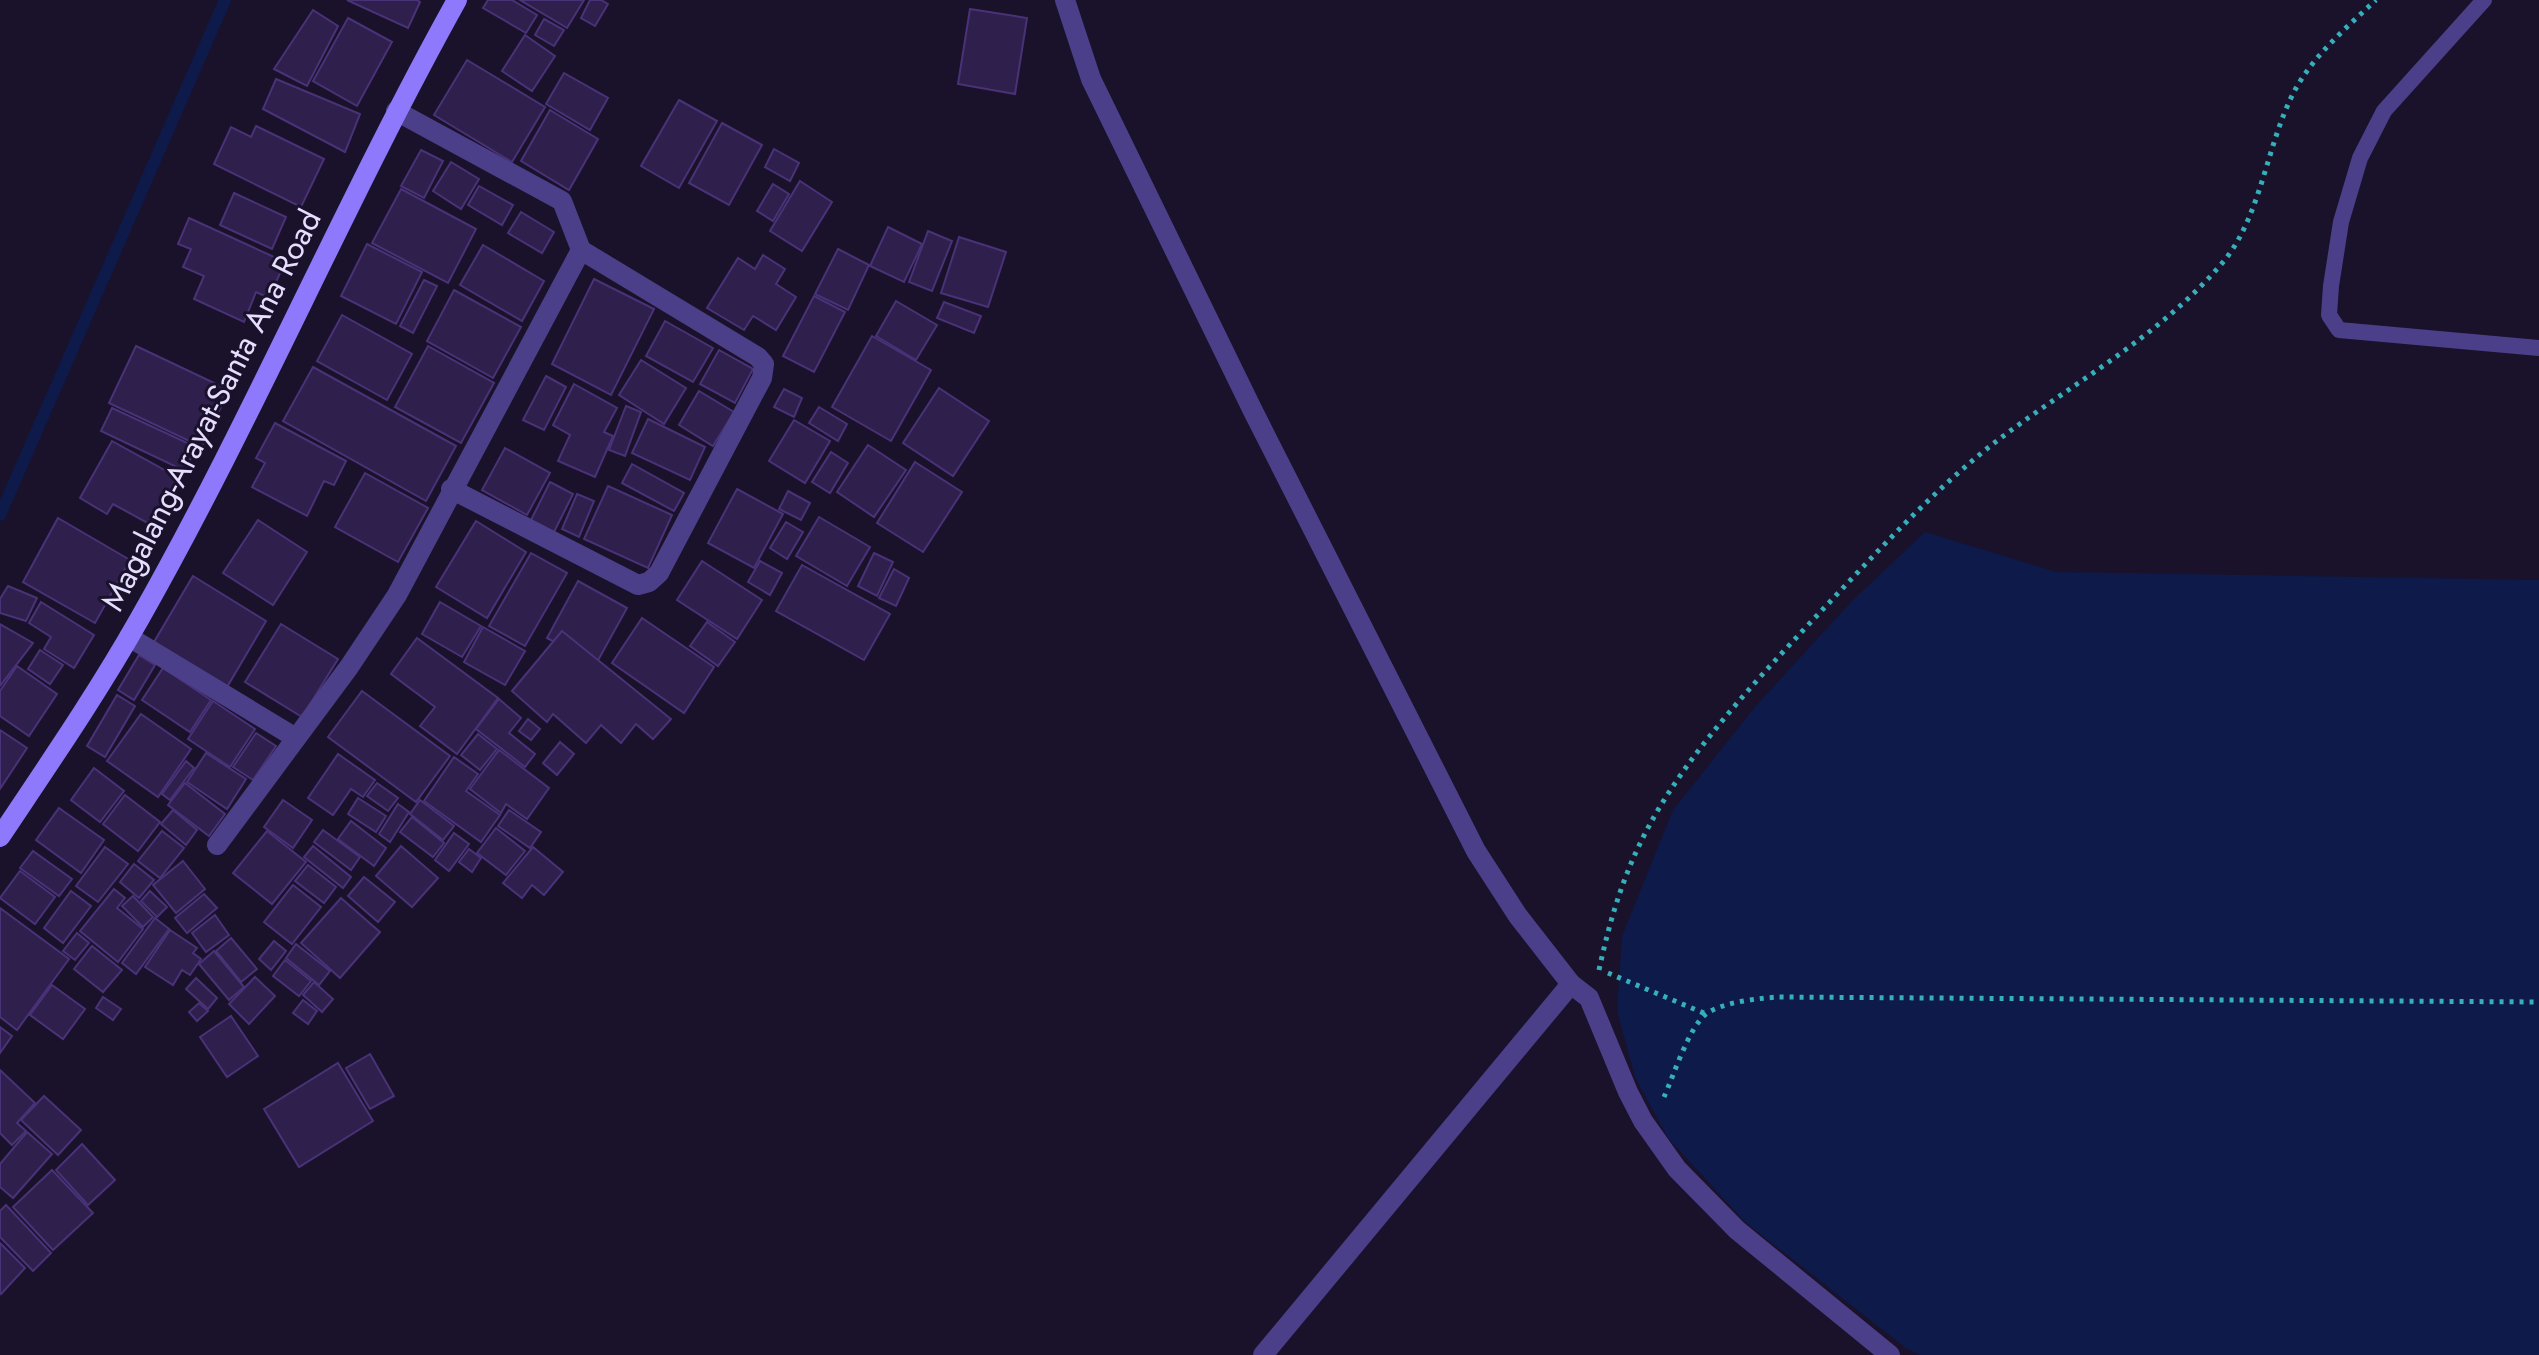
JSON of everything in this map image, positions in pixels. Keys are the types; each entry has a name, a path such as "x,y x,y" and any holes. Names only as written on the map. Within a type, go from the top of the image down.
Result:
{"main road":[{"name":"Magalang-Arayat-Santa Ana Road","path":"0,837 129,637 210,487 396,111 457,0"}],"street":[{"path":"1065,0 1091,79 1253,411 1469,838 1518,916 1571,984 1589,998 1628,1092 1643,1121 1677,1169 1737,1230 1890,1355"},
{"path":"396,111 562,201 581,250 758,357 764,364 762,378 659,573 649,582 638,585 451,489"},
{"path":"217,845 349,667 397,595 581,250"},
{"path":"129,637 296,738"},
{"path":"1263,1355 1571,984"}],"lane":[{"path":"2484,0 2384,111 2360,158 2341,222 2329,315 2339,330 2539,348"}],"path":[{"path":"1589,998 1617,896 1649,825 1722,723 1767,669 1910,517 1989,447 2087,378 2161,321 2204,282 2226,257 2240,233 2294,91 2316,60 2376,0"},
{"path":"1599,970 1706,1014"},
{"path":"1643,1121 1659,1110 1690,1036 1706,1014 1748,999 2539,1002"}],"water":[{"path":"1925,532 2056,572 2539,580 2539,1355 1920,1355 1906,1348 1745,1222 1668,1138 1635,1077 1617,1011 1622,936 1673,810 1755,707 1852,601"}],"building":[{"path":"347,0 417,0 420,2 408,28"},
{"path":"488,0 512,0 537,15 526,33 483,8"},
{"path":"520,0 584,0 567,28"},
{"path":"590,0 608,4 595,26 581,18"},
{"path":"970,9 1027,18 1015,94 958,84"},
{"path":"313,10 338,26 307,86 274,69"},
{"path":"348,18 392,42 357,106 313,81"},
{"path":"544,19 564,30 554,46 535,35"},
{"path":"525,35 555,56 532,91 502,71"},
{"path":"467,60 545,107 512,162 434,115"},
{"path":"564,73 608,98 590,130 546,104"},
{"path":"276,79 360,114 345,152 263,109"},
{"path":"679,100 717,121 679,188 641,166"},
{"path":"550,110 598,139 569,190 521,161"},
{"path":"722,123 762,145 729,205 689,183"},
{"path":"256,126 324,159 301,207 214,164 231,127 251,137"},
{"path":"774,149 799,163 790,181 765,167"},
{"path":"421,150 443,161 424,198 401,186"},
{"path":"451,162 479,179 461,209 433,191"},
{"path":"800,181 832,202 802,251 770,231"},
{"path":"773,184 789,194 773,221 757,211"},
{"path":"479,186 513,205 502,225 468,205"},
{"path":"401,189 476,229 448,283 372,243"},
{"path":"234,193 286,217 272,249 220,225"},
{"path":"521,212 554,232 542,253 508,233"},
{"path":"189,218 285,262 269,298 256,292 244,322 194,299 204,276 183,267 191,249 178,244"},
{"path":"888,227 922,244 904,282 870,266"},
{"path":"928,231 952,241 932,291 909,282"},
{"path":"959,237 1006,252 988,307 941,293"},
{"path":"367,244 422,272 396,324 341,296"},
{"path":"483,245 544,281 522,321 460,285"},
{"path":"838,249 869,265 848,310 815,294"},
{"path":"763,255 785,269 776,284 796,297 776,330 753,316 744,330 707,308 738,258 755,269"},
{"path":"594,279 654,309 611,395 552,364"},
{"path":"424,280 437,286 413,333 400,326"},
{"path":"454,290 521,327 493,378 427,341"},
{"path":"814,296 845,312 814,372 783,356"},
{"path":"896,301 937,325 916,360 876,336"},
{"path":"944,302 981,316 974,333 937,318"},
{"path":"342,315 412,354 387,400 317,361"},
{"path":"665,321 713,348 693,382 646,356"},
{"path":"872,336 931,370 891,441 832,407"},
{"path":"136,346 229,390 202,447 109,403"},
{"path":"428,346 494,383 461,443 395,407"},
{"path":"719,350 753,369 735,403 700,384"},
{"path":"641,360 686,388 664,424 619,395"},
{"path":"313,367 456,446 426,501 283,421"},
{"path":"546,376 566,387 544,430 523,420"},
{"path":"574,384 617,408 604,432 613,436 595,477 558,461 570,435 553,425"},
{"path":"939,388 989,421 953,476 903,443"},
{"path":"784,389 802,398 794,417 774,407"},
{"path":"699,391 734,412 713,446 679,425"},
{"path":"626,406 641,412 625,456 609,450"},
{"path":"819,407 847,424 838,441 809,423"},
{"path":"112,408 196,447 185,471 101,431"},
{"path":"648,419 705,447 690,480 632,453"},
{"path":"794,420 830,441 805,483 769,461"},
{"path":"275,423 346,461 334,485 324,481 307,516 252,487 265,463 256,458"},
{"path":"112,441 177,477 151,525 113,504 107,514 80,498"},
{"path":"868,445 906,470 874,517 837,492"},
{"path":"505,448 550,473 527,515 482,490"},
{"path":"831,452 848,463 830,493 812,482"},
{"path":"915,462 962,492 923,552 877,523"},
{"path":"632,464 684,493 674,511 622,483"},
{"path":"365,473 428,508 398,562 335,527"},
{"path":"550,482 573,494 553,534 530,522"},
{"path":"608,486 672,515 648,568 584,539"},
{"path":"737,489 783,514 754,568 708,543"},
{"path":"788,491 810,503 801,520 779,509"},
{"path":"577,494 594,501 579,537 562,529"},
{"path":"819,517 870,547 847,586 796,556"},
{"path":"58,518 130,560 95,623 23,582"},
{"path":"258,520 307,552 273,605 223,573"},
{"path":"476,521 526,552 487,618 436,587"},
{"path":"786,522 803,532 787,559 770,548"},
{"path":"531,553 567,573 525,646 489,626"},
{"path":"874,553 893,562 877,596 858,586"},
{"path":"702,561 762,600 737,639 677,600"},
{"path":"760,561 782,573 770,595 748,582"},
{"path":"802,565 890,614 864,660 776,611"},
{"path":"894,569 909,578 896,606 879,598"},
{"path":"193,576 266,621 227,687 154,642"},
{"path":"578,581 627,608 596,664 547,638"},
{"path":"8,586 37,598 26,621 0,613 0,599"},
{"path":"41,602 94,635 74,668 44,649 51,637 29,623"},
{"path":"440,602 481,626 462,657 422,634"},
{"path":"642,618 714,667 684,713 612,663"},
{"path":"707,622 735,642 718,666 690,646"},
{"path":"0,624 33,643 0,686"},
{"path":"281,624 338,659 302,717 245,682"},
{"path":"483,627 525,651 505,685 464,662"},
{"path":"562,631 671,719 653,739 636,724 621,743 601,725 586,743 553,714 547,722 512,691"},
{"path":"417,638 498,698 457,754 420,726 435,707 391,674"},
{"path":"40,650 63,665 50,684 28,669"},
{"path":"139,655 155,665 134,700 118,690"},
{"path":"17,666 57,694 29,736 0,716 0,691"},
{"path":"163,668 211,700 190,732 142,700"},
{"path":"362,691 450,756 416,802 328,737"},
{"path":"117,695 135,706 105,757 87,746"},
{"path":"499,699 521,718 509,733 535,754 525,767 476,729"},
{"path":"213,701 255,729 230,767 188,739"},
{"path":"141,714 191,749 158,797 107,761"},
{"path":"528,719 540,729 531,740 519,731"},
{"path":"0,730 27,748 0,789"},
{"path":"256,733 276,746 253,780 233,767"},
{"path":"478,734 497,749 480,770 461,755"},
{"path":"560,742 574,754 557,775 543,763"},
{"path":"499,750 549,788 527,819 506,804 501,813 470,789"},
{"path":"206,753 246,779 227,809 187,782"},
{"path":"338,754 375,780 363,797 351,789 333,815 308,798"},
{"path":"454,757 478,774 466,791 500,815 481,842 424,801"},
{"path":"186,761 194,768 170,800 162,794"},
{"path":"94,768 124,791 100,822 71,800"},
{"path":"185,783 225,814 209,836 168,805"},
{"path":"377,783 398,798 388,811 367,796"},
{"path":"125,795 160,822 138,851 103,824"},
{"path":"358,798 386,816 376,832 348,814"},
{"path":"283,800 312,820 293,848 264,827"},
{"path":"420,800 454,826 443,840 410,814"},
{"path":"398,804 409,812 390,842 379,834"},
{"path":"59,808 104,840 81,873 36,840"},
{"path":"173,810 197,830 186,845 161,824"},
{"path":"509,810 541,832 530,848 498,826"},
{"path":"412,817 444,843 433,857 400,832"},
{"path":"351,821 386,848 374,866 338,839"},
{"path":"496,828 525,851 506,875 477,853"},
{"path":"323,830 360,857 351,870 314,842"},
{"path":"162,831 184,848 160,878 138,861"},
{"path":"267,831 306,862 272,904 233,873"},
{"path":"454,833 469,844 449,871 435,860"},
{"path":"313,846 351,877 343,888 304,857"},
{"path":"401,846 438,878 412,907 376,876"},
{"path":"105,847 128,864 98,902 76,886"},
{"path":"533,847 563,872 544,895 532,885 522,898 503,883"},
{"path":"469,849 481,858 472,872 459,862"},
{"path":"33,851 72,879 59,896 20,868"},
{"path":"183,861 205,889 176,913 153,885"},
{"path":"134,864 154,880 139,898 120,882"},
{"path":"308,865 336,887 324,903 295,881"},
{"path":"20,871 55,897 35,924 0,898"},
{"path":"364,877 395,902 378,922 348,896"},
{"path":"293,885 321,907 292,944 264,922"},
{"path":"114,889 125,898 117,908 143,929 118,962 80,931"},
{"path":"71,891 91,906 63,943 44,928"},
{"path":"150,891 167,907 157,917 141,901"},
{"path":"204,894 217,908 187,933 175,918"},
{"path":"133,896 153,917 143,927 122,906"},
{"path":"341,898 380,932 340,978 301,943"},
{"path":"0,908 69,959 17,1030 0,1017"},
{"path":"215,915 229,935 206,952 192,933"},
{"path":"155,918 169,929 136,974 122,963"},
{"path":"170,930 197,948 193,953 201,959 190,975 182,970 173,985 145,967"},
{"path":"77,933 89,943 75,960 63,951"},
{"path":"231,938 257,969 241,982 216,951"},
{"path":"274,941 286,951 271,970 259,959"},
{"path":"296,944 330,971 319,985 286,958"},
{"path":"92,946 122,970 103,992 74,969"},
{"path":"214,951 244,987 229,1000 199,964"},
{"path":"285,960 311,981 299,996 273,976"},
{"path":"255,977 275,996 249,1024 229,1004"},
{"path":"196,978 217,998 208,1009 186,989"},
{"path":"314,982 333,999 322,1012 303,995"},
{"path":"52,985 85,1009 63,1039 30,1015"},
{"path":"103,997 121,1009 113,1020 96,1008"},
{"path":"303,1000 317,1011 308,1024 293,1013"},
{"path":"199,1003 208,1011 197,1021 189,1012"},
{"path":"231,1016 258,1056 227,1077 200,1037"},
{"path":"0,1027 12,1036 0,1053"},
{"path":"370,1054 394,1096 370,1109 346,1068"},
{"path":"338,1063 373,1121 299,1167 264,1109"},
{"path":"0,1070 35,1103 17,1123 26,1131 12,1145 0,1133"},
{"path":"44,1096 81,1130 58,1155 21,1120"},
{"path":"27,1132 52,1154 13,1198 0,1187 0,1164"},
{"path":"82,1144 115,1180 88,1205 56,1170"},
{"path":"52,1170 93,1213 53,1250 13,1207"},
{"path":"6,1205 51,1253 33,1271 0,1237 0,1211"},
{"path":"0,1243 25,1268 1,1294 0,1293"}],"waterway":[{"path":"0,515 225,0"}]}
